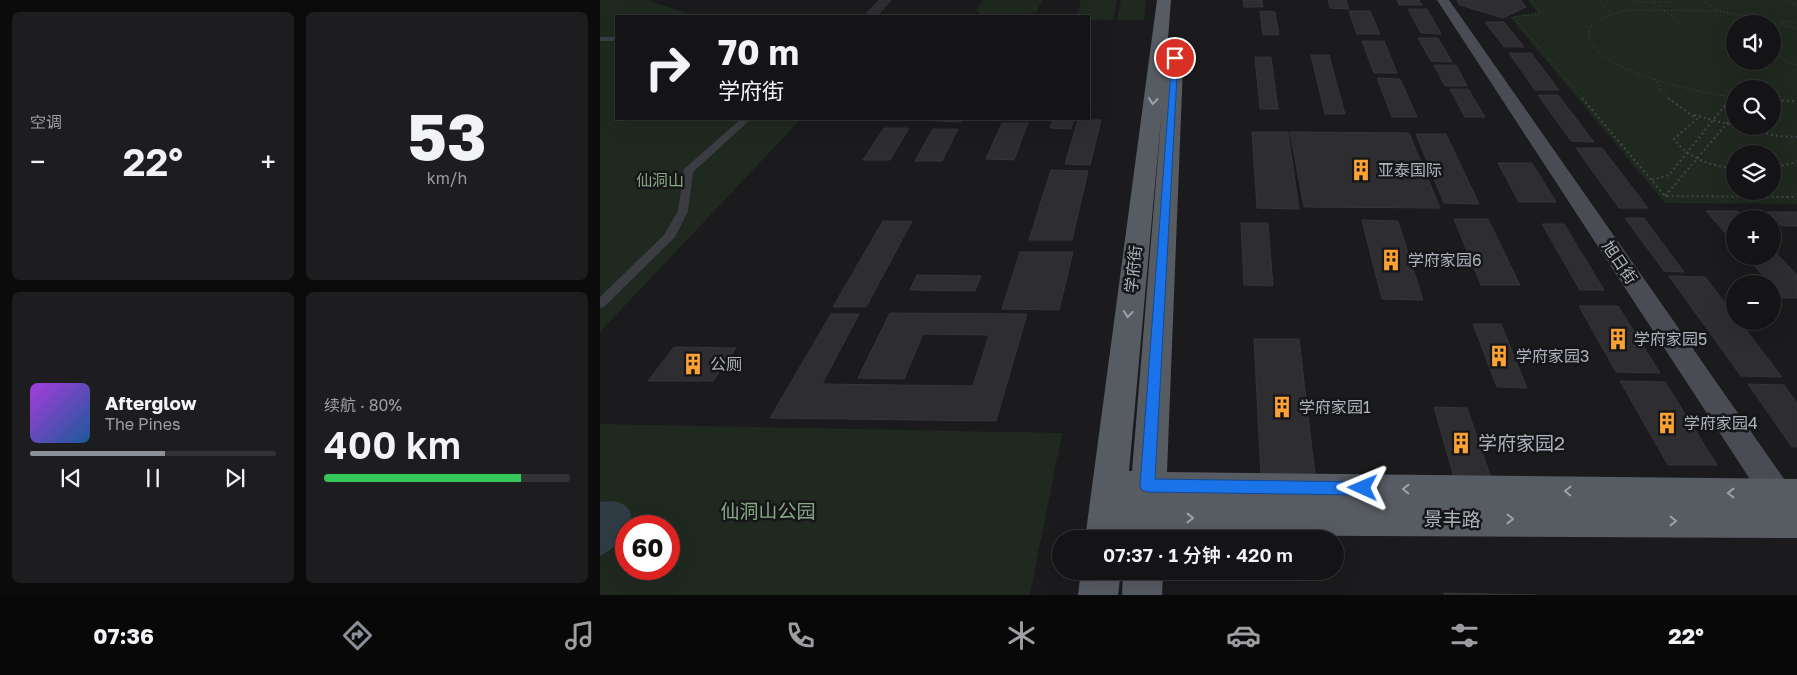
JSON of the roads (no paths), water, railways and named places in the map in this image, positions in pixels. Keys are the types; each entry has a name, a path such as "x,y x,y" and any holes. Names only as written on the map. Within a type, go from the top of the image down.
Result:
{"main road":[{"name":"学府街","path":"1107,514 1164,0"},
{"name":"学府街","path":"1146,514 1178,0"},
{"name":"旭日街","path":"1443,0 1793,511"},
{"name":"景丰路","path":"1107,514 1351,518 1793,511"},
{"path":"1098,595 1100,580"},
{"path":"1142,595 1143,580"}],"street":[{"path":"600,39 615,39"},
{"path":"600,304 669,237 683,211 688,172 745,120"}],"place":[{"name":"亚泰国际","path":"1361,170"},
{"name":"学府家园6","path":"1391,260"},
{"name":"学府家园5","path":"1618,339"},
{"name":"学府家园3","path":"1499,356"},
{"name":"公厕","path":"693,364"},
{"name":"学府家园1","path":"1282,407"},
{"name":"学府家园4","path":"1667,423"},
{"name":"学府家园2","path":"1461,443"}],"park label":[{"name":"仙洞山","path":"660,180"},
{"name":"仙洞山公园","path":"768,511"}]}
